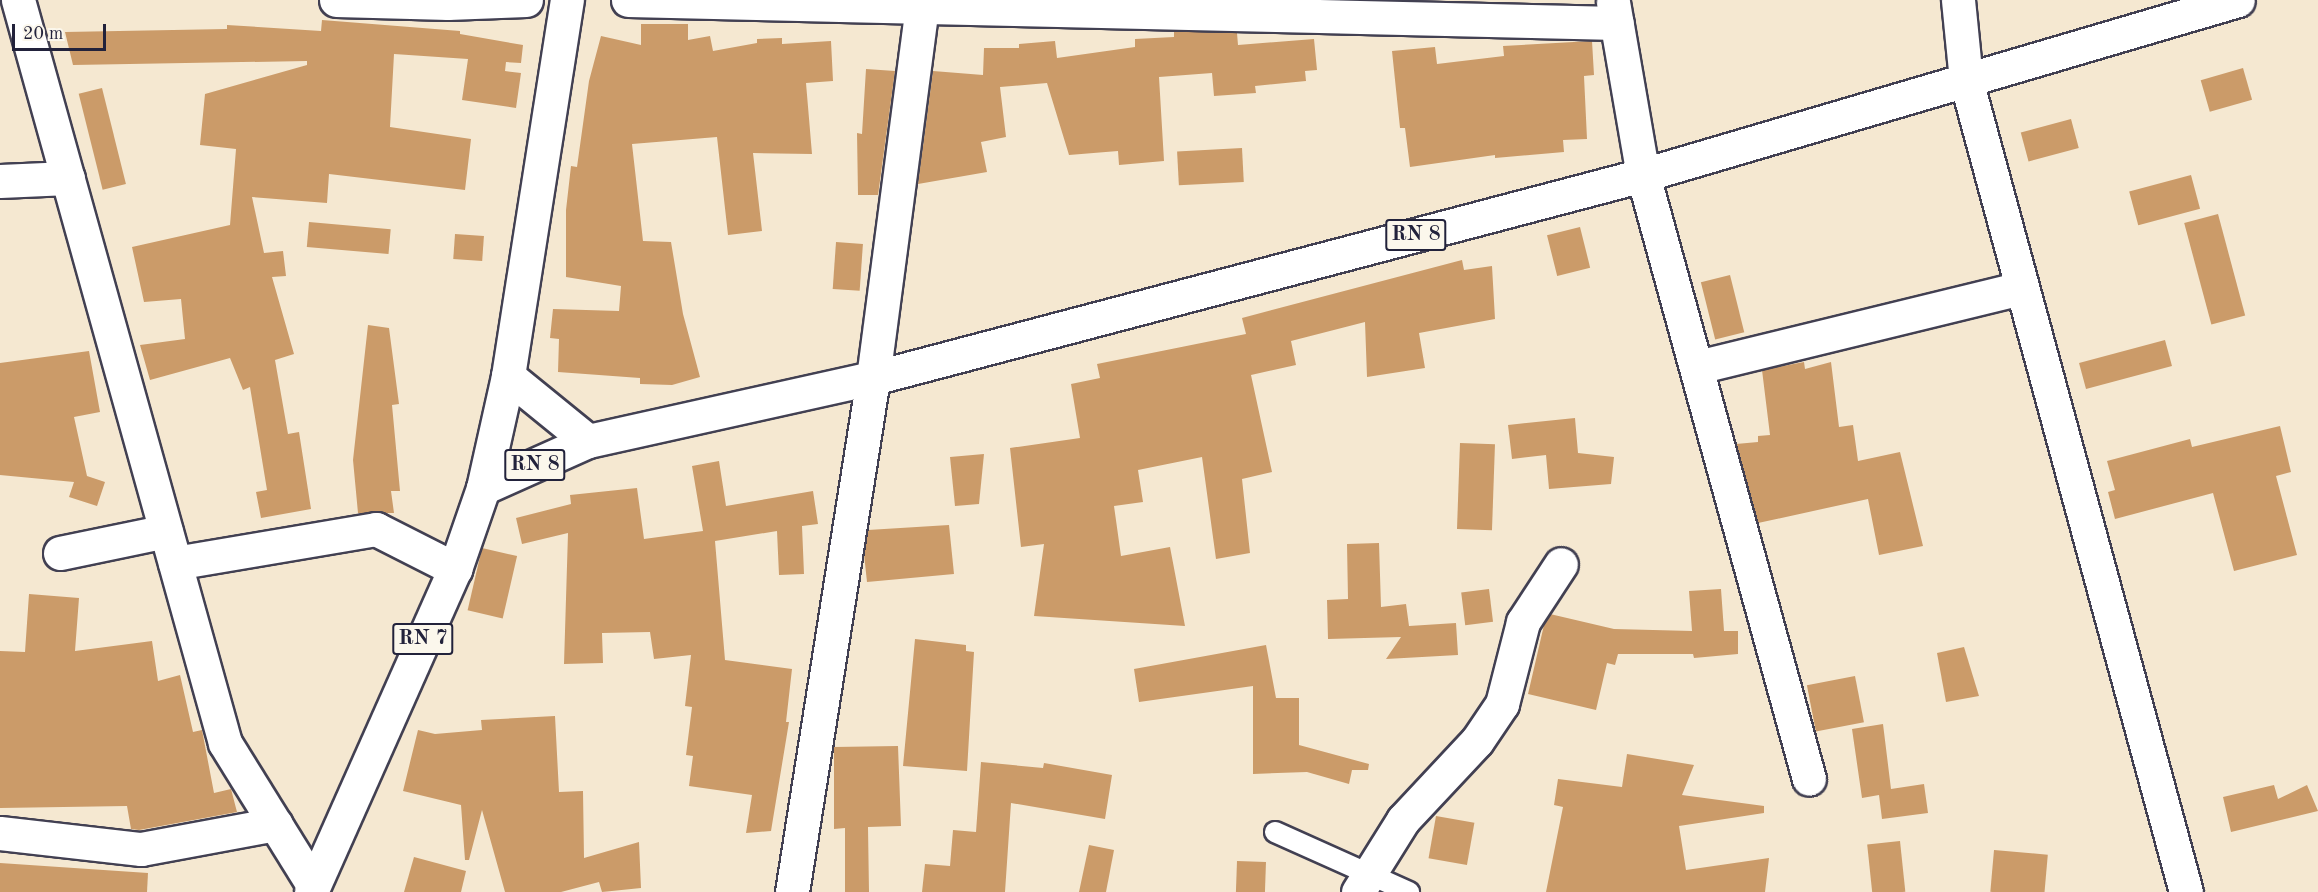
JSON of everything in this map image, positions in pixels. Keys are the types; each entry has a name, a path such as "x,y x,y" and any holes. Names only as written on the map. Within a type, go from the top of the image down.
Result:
{"street":[{"path":"18,0 225,743 276,824 312,889"},
{"path":"336,0 526,0"},
{"path":"508,376 567,0"},
{"path":"628,0 1615,11 1643,175 1809,779"},
{"path":"1958,0 1966,80 2186,892"},
{"name":"RN 8","path":"483,488 588,441 873,378 1643,175 2238,0"},
{"path":"792,892 873,378 923,4"},
{"path":"0,181 68,178"},
{"path":"1697,367 2021,288"},
{"name":"RN 8","path":"508,376 588,441"},
{"name":"RN 7","path":"312,889 455,569 483,488 508,376"},
{"path":"175,563 376,529 455,569"},
{"path":"60,553 166,531"},
{"path":"1363,883 1403,820 1477,741 1502,704 1523,622 1561,564"},
{"path":"0,833 141,849 276,824"}],"lane":[{"path":"1275,832 1363,883 1409,892"}],"building":[{"path":"322,20 460,31 460,34 523,45 521,63 506,62 505,71 521,73 516,108 462,100 468,59 394,54 390,127 471,139 465,190 329,174 327,203 252,197 264,253 283,251 286,276 272,277 294,354 275,360 288,434 299,432 311,509 261,518 256,492 267,490 250,387 243,390 230,358 150,380 140,345 185,339 181,299 144,302 132,247 230,225 236,149 200,145 205,94 307,65 307,61 73,65 65,32 227,29 227,25 321,31"},
{"path":"641,24 688,24 688,40 710,36 713,51 757,43 757,39 782,38 782,44 831,41 833,81 806,83 812,154 753,153 762,231 728,235 717,137 632,144 643,241 671,242 683,314 700,377 672,385 640,384 640,378 558,372 559,339 550,338 553,309 619,311 621,286 566,277 566,210 571,166 577,167 589,81 601,36 641,45"},
{"path":"1174,31 1237,33 1238,45 1314,39 1317,70 1305,71 1306,81 1255,86 1256,93 1214,96 1212,73 1159,77 1164,161 1119,165 1118,151 1069,155 1047,83 1000,87 1006,137 981,142 987,172 918,184 933,71 983,75 984,48 1019,48 1019,44 1055,41 1057,58 1135,47 1135,39 1174,37"},
{"path":"1592,41 1594,75 1584,76 1587,139 1563,140 1564,152 1495,158 1495,155 1410,167 1405,128 1400,128 1392,51 1435,47 1437,64 1504,56 1503,46"},
{"path":"2243,68 2252,100 2210,112 2201,80"},
{"path":"866,69 895,71 878,195 858,195 857,133 862,134"},
{"path":"102,88 126,184 103,190 79,94"},
{"path":"2071,119 2079,148 2029,161 2021,132"},
{"path":"1242,148 1244,182 1179,185 1177,151"},
{"path":"2191,175 2200,209 2138,225 2129,192"},
{"path":"2218,214 2245,315 2211,324 2184,223"},
{"path":"309,222 391,229 389,254 307,247"},
{"path":"1580,227 1590,268 1557,276 1547,235"},
{"path":"455,234 484,236 482,261 453,259"},
{"path":"836,242 863,244 860,291 833,289"},
{"path":"1462,260 1464,270 1492,266 1495,319 1419,333 1425,368 1367,377 1365,322 1291,341 1296,365 1251,375 1272,472 1242,479 1250,553 1216,559 1202,457 1138,470 1143,502 1114,506 1121,556 1170,547 1185,626 1034,616 1044,544 1021,547 1010,448 1080,438 1071,384 1100,378 1097,364 1246,334 1242,318"},
{"path":"1730,275 1744,332 1715,340 1701,282"},
{"path":"368,325 389,328 399,404 392,405 400,491 391,491 394,513 358,513 353,460"},
{"path":"2165,340 2172,366 2086,389 2079,363"},
{"path":"89,351 100,412 74,417 87,476 105,482 97,506 69,497 74,482 0,475 0,363"},
{"path":"1804,362 1805,369 1831,362 1839,427 1853,425 1858,461 1900,452 1923,546 1879,555 1868,499 1758,523 1736,444 1758,442 1758,436 1770,435 1762,370"},
{"path":"1575,418 1578,453 1614,457 1611,484 1549,489 1546,455 1512,459 1508,425"},
{"path":"2280,426 2291,472 2276,476 2297,555 2234,571 2213,493 2115,519 2108,492 2115,490 2107,461 2190,439 2192,447"},
{"path":"1460,443 1495,444 1492,530 1457,529"},
{"path":"984,454 979,504 955,506 950,457"},
{"path":"719,461 726,506 813,491 818,524 802,526 804,574 779,575 777,531 715,541 725,660 792,669 786,722 789,722 771,831 746,833 752,795 689,786 693,756 686,755 692,707 685,706 691,655 654,659 650,632 602,633 603,663 564,664 568,533 522,544 516,518 571,504 570,495 637,488 644,539 703,531 692,466"},
{"path":"949,525 954,574 867,582 864,554 868,530"},
{"path":"1379,543 1381,607 1406,604 1409,626 1456,623 1458,655 1386,659 1401,637 1328,639 1327,600 1348,599 1347,544"},
{"path":"482,548 517,556 503,618 468,610"},
{"path":"1489,589 1493,622 1465,625 1461,592"},
{"path":"1721,589 1724,631 1738,631 1738,654 1694,658 1693,654 1618,654 1615,665 1607,663 1596,710 1528,694 1544,625 1550,614 1614,629 1692,631 1689,591"},
{"path":"29,594 79,598 75,651 152,641 158,681 180,675 193,732 202,730 214,793 231,789 237,812 139,830 131,829 127,806 0,808 0,651 25,652"},
{"path":"915,639 966,645 966,651 974,652 967,771 903,766"},
{"path":"1266,645 1276,698 1299,698 1299,745 1369,764 1368,770 1352,770 1349,784 1307,772 1253,774 1253,686 1139,702 1134,669"},
{"path":"1964,647 1979,696 1946,702 1937,653"},
{"path":"1855,676 1864,722 1816,731 1807,685"},
{"path":"555,716 559,792 583,791 584,858 639,842 641,888 602,892 599,882 561,892 505,892 482,810 469,860 465,860 461,805 403,791 418,730 435,734 482,730 481,720"},
{"path":"1883,724 1891,789 1924,784 1928,813 1882,819 1879,795 1862,798 1852,729"},
{"path":"898,746 901,826 868,827 869,892 845,892 845,828 834,829 834,747"},
{"path":"1627,754 1694,765 1682,795 1764,806 1764,813 1679,826 1686,870 1769,858 1765,892 1546,892 1563,807 1554,805 1558,779 1622,787"},
{"path":"981,762 1043,768 1044,763 1112,775 1105,819 1011,803 1005,892 922,892 925,864 950,866 953,830 976,832"},
{"path":"2274,785 2278,799 2307,785 2318,811 2231,832 2223,797"},
{"path":"1436,816 1474,823 1467,865 1429,858"},
{"path":"1900,841 1905,892 1872,892 1867,844"},
{"path":"1089,845 1114,850 1106,892 1079,892"},
{"path":"1994,850 2048,855 2045,892 1990,892"},
{"path":"414,857 466,871 461,892 404,892"},
{"path":"1237,861 1266,862 1265,892 1236,892"},
{"path":"0,863 148,873 147,892 0,892"}]}
